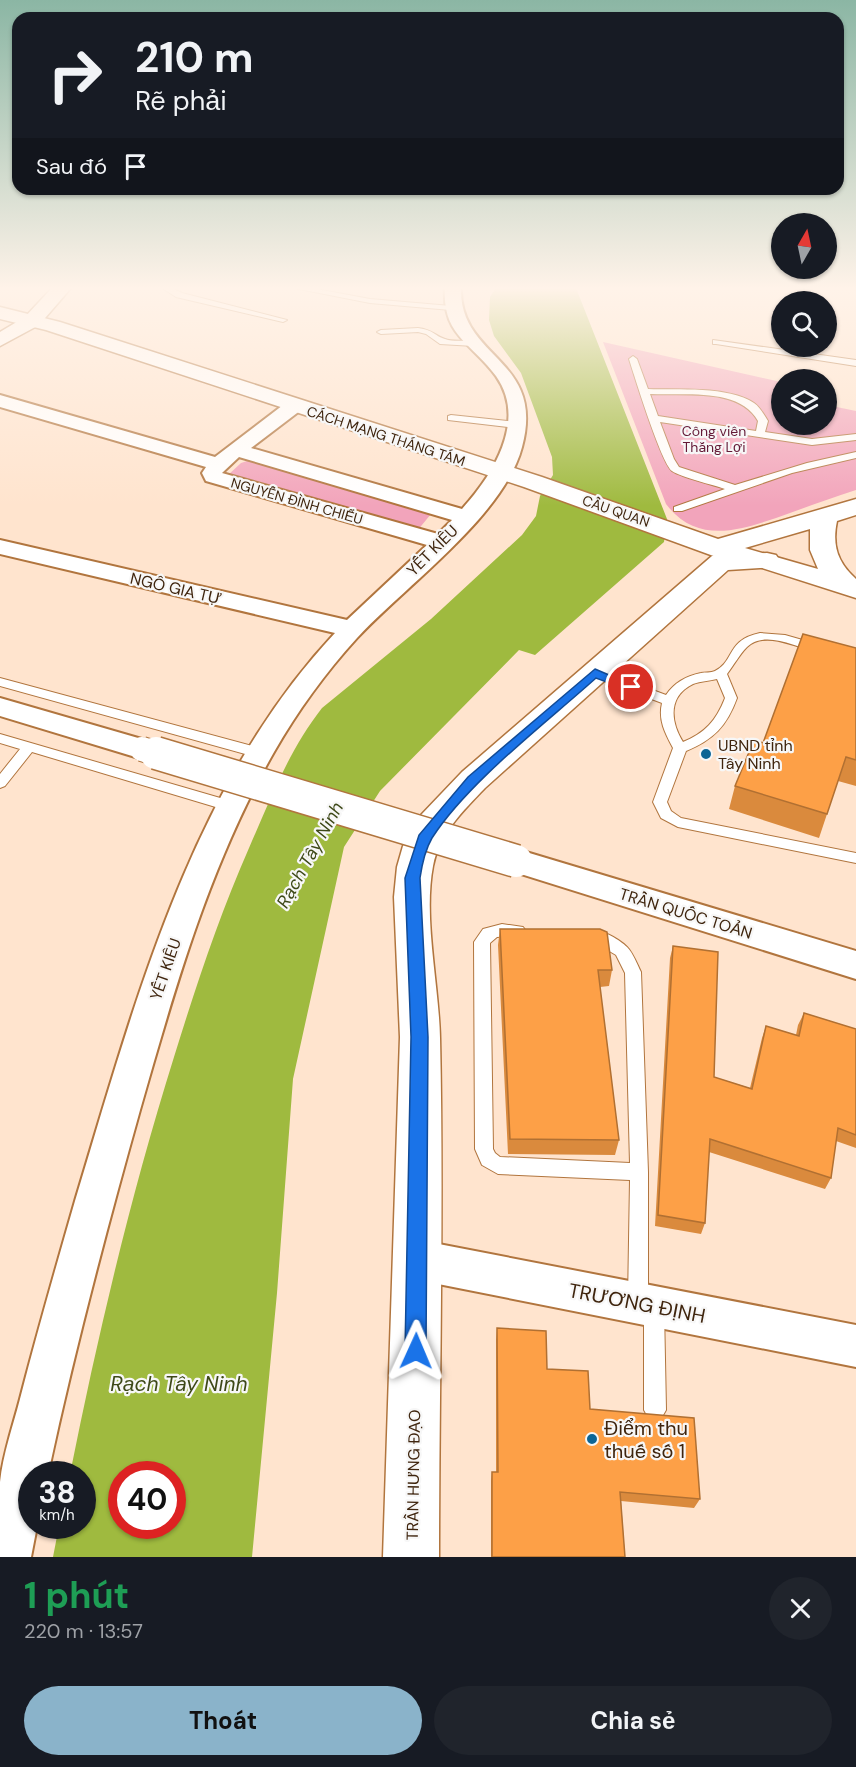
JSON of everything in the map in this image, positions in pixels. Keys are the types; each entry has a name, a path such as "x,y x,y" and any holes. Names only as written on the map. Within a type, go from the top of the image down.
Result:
{"main road":[{"name":"CÁCH MẠNG THÁNG TÁM","path":"154,361 532,482"},
{"name":"CẦU QUAN","path":"532,482 714,549"},
{"name":"TRẦN HƯNG ĐẠO","path":"411,1557 418,1260 420,1037 412,878 424,839 473,780 595,673 714,549 856,507"},
{"path":"825,518 821,532 824,557 832,572 854,590"},
{"path":"714,549 763,560 854,590"}],"street":[{"path":"491,361 513,389 517,425 504,473"},
{"name":"NGUYỄN ĐÌNH CHIỂU","path":"0,401 218,464 212,473 215,478 441,542"},
{"path":"218,464 294,406"},
{"name":"NGUYỄN ĐÌNH CHIỂU","path":"236,450 465,517"},
{"name":"YẾT KIÊU","path":"8,1557 18,1501 82,1242 149,1017 197,874 229,806 260,753 287,710 325,659 352,629 441,542 504,473"},
{"name":"NGÔ GIA TỰ","path":"0,547 352,629"},
{"name":"TRẦN QUỐC TOẢN","path":"0,707 856,965"},
{"name":"TRƯƠNG ĐỊNH","path":"418,1260 856,1346"}],"lane":[{"path":"634,361 669,459 676,469 736,489"},
{"path":"840,361 856,363"},
{"path":"731,398 737,386"},
{"path":"644,391 731,398 754,407 763,421 759,435"},
{"path":"451,418 517,425"},
{"path":"654,418 812,442 856,438"},
{"path":"812,442 827,460"},
{"path":"678,509 827,460 856,455"},
{"path":"824,650 772,638 753,638 745,642 721,674 686,683 667,700 666,716 680,748 660,802 661,809 678,822 856,858"},
{"path":"595,673 667,700"},
{"path":"680,748 711,735 721,722 731,698 721,674"},
{"path":"0,682 260,753"},
{"path":"0,738 229,806"},
{"path":"0,783 29,747"},
{"path":"540,931 493,930 485,935 482,942 484,1149 488,1159 498,1165 639,1172"},
{"path":"575,932 601,937 621,951 633,972 646,1306 656,1410"}],"green space":[{"name":"Công viên Thắng Lợi","path":"610,361 686,361 771,380 771,435 837,435 837,407 856,411 856,490 774,519 724,531 693,526 679,518 666,504"},
{"path":"250,460 431,514 417,531 227,476 241,463"}],"water":[{"name":"Rạch Tây Ninh","path":"512,361 605,361 667,519 664,542 535,655 519,650 380,791 344,847 293,1079 277,1293 252,1557 53,1557 56,1539 96,1539 96,1461 73,1461 116,1264 158,1109 191,1004 218,925 273,794 290,758 322,708 431,619 522,535 536,516 540,496 553,475 552,457 521,373"}],"building":[{"path":"803,634 856,648 856,760 846,757 827,814 735,786 754,740 763,743"},
{"path":"500,929 600,929 607,932 612,970 598,970 619,1140 510,1139"},
{"path":"673,946 718,952 714,1077 752,1089 766,1026 799,1036 804,1013 856,1029 856,1135 838,1128 831,1178 710,1139 705,1223 658,1215"},
{"name":"Điểm thu thuế số 1","path":"497,1328 546,1331 547,1369 588,1371 590,1409 694,1418 700,1499 620,1492 625,1557 492,1557 492,1472 498,1472"}],"place":[{"name":"UBND tỉnh Tây Ninh","path":"706,754"},
{"name":"Điểm thu thuế số 1","path":"592,1439"}],"route":[{"path":"416,1351 420,1037 412,897 412,878 416,859 424,839 473,780 595,673 631,687"}]}
